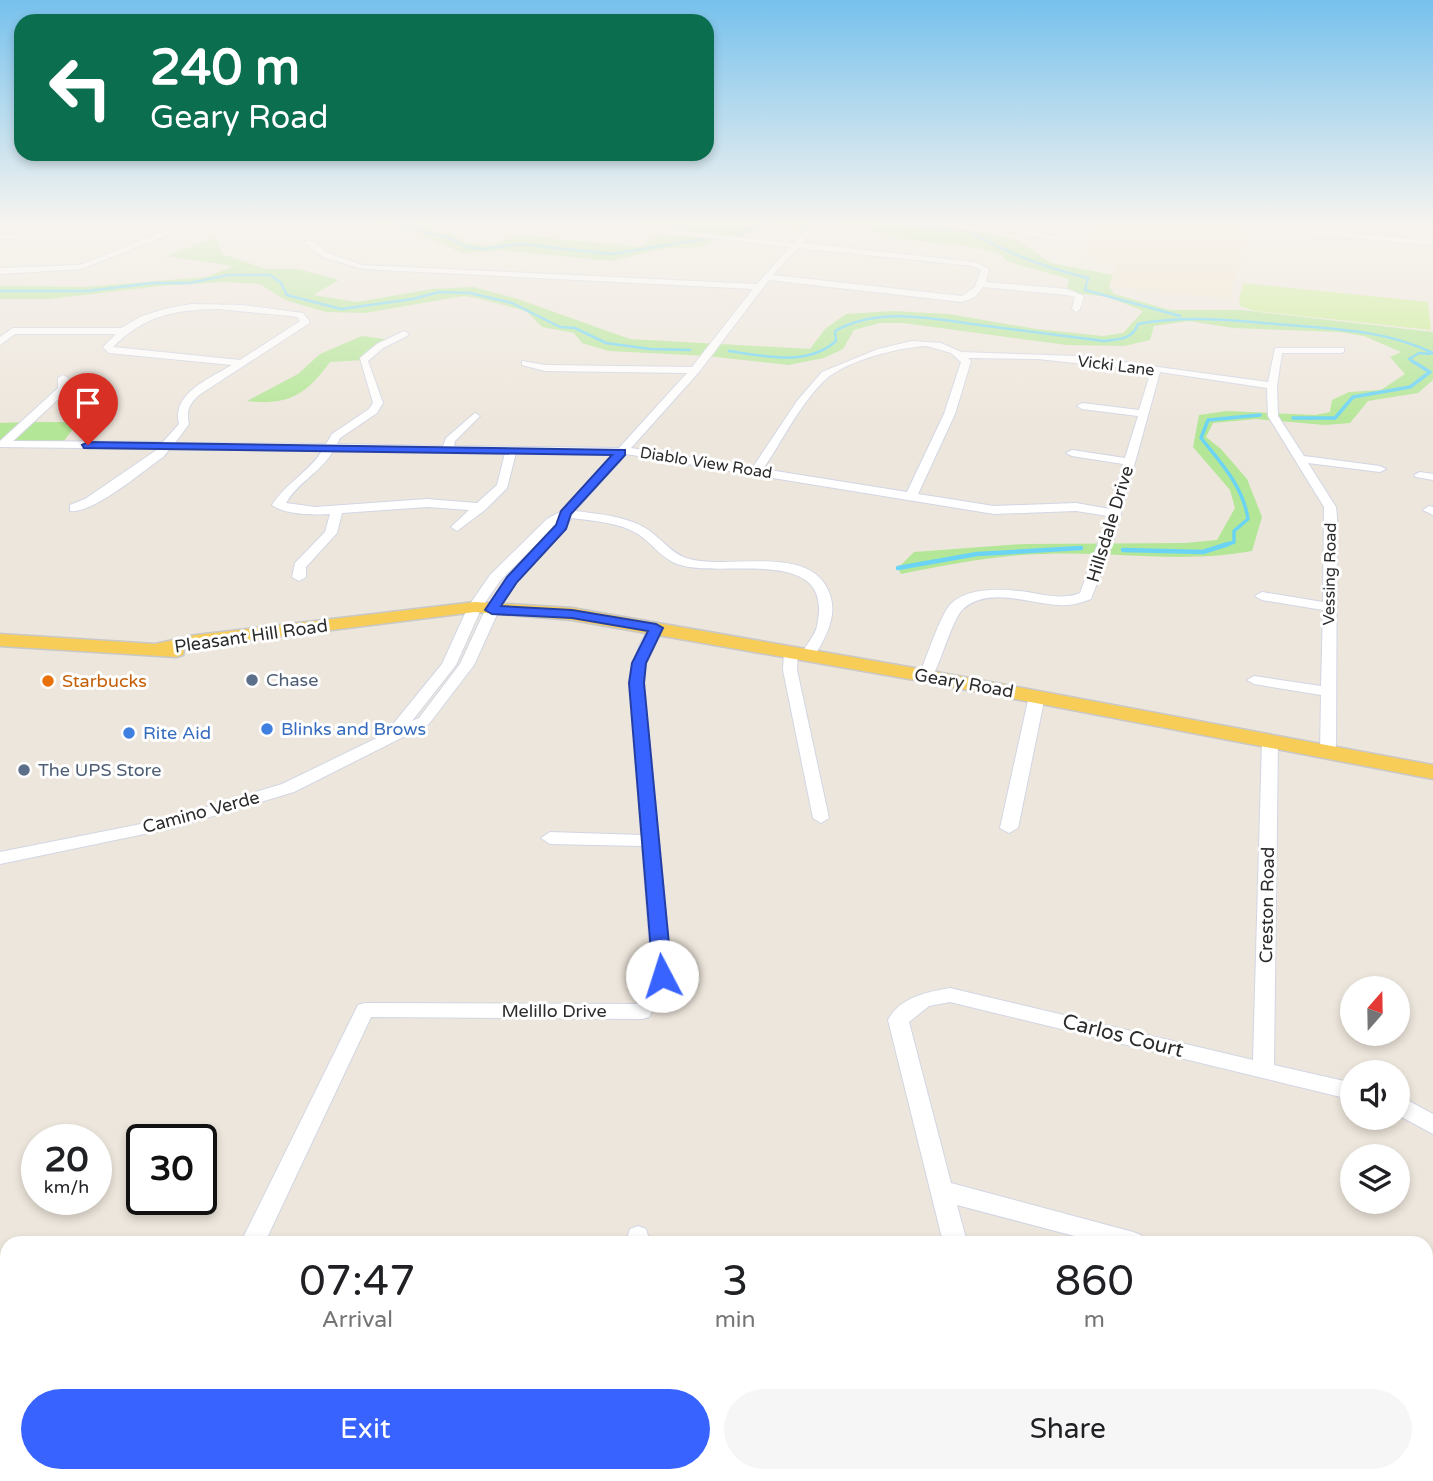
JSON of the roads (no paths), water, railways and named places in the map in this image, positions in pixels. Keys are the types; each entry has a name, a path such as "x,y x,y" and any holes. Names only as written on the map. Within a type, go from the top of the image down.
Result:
{"main road":[{"name":"Geary Road","path":"343,630 478,612 572,614 1037,696 1433,772"},
{"name":"Pleasant Hill Road","path":"0,640 162,648 191,654 257,651 343,630"}],"street":[{"path":"478,612 562,526 566,513 695,370 758,290"},
{"path":"883,290 962,299 968,298 976,290"},
{"path":"1047,290 1080,296 1076,309"},
{"path":"74,508 89,502 169,446 184,424 182,416 185,402 195,393 244,363 304,322 303,318 291,313 262,309 195,308 143,318 122,331 108,347 112,351 244,363"},
{"path":"0,331 122,331"},
{"path":"0,342 13,331"},
{"path":"404,334 380,346 363,360 378,403 373,411 336,436 321,462 287,491 278,505 315,511 427,503 481,507"},
{"name":"Vicki Lane","path":"756,471 818,381 833,369 873,351 903,344 933,345 960,355 1033,356 1272,386"},
{"name":"Vessing Road","path":"1328,752 1330,507 1273,416 1272,386 1278,350 1341,350"},
{"path":"911,497 941,439 958,393 966,361 960,355"},
{"path":"525,363 545,368 695,370"},
{"name":"Hillsdale Drive","path":"926,676 955,608 963,601 997,593 1068,601 1086,596 1115,513 1156,370"},
{"path":"1,444 62,390 65,386 63,378"},
{"path":"1082,406 1142,413"},
{"path":"447,450 450,440 475,416"},
{"name":"Diablo View Road","path":"1,444 631,452 994,510 1076,507 1115,513"},
{"path":"457,527 503,486 511,450"},
{"path":"1072,453 1130,461"},
{"path":"1300,459 1380,470"},
{"path":"299,577 300,566 331,533 337,510"},
{"path":"566,513 626,524 645,534 681,561 709,567 779,565 810,575 819,585 826,606 824,628 800,653 790,670 821,818"},
{"path":"1262,596 1329,607"},
{"name":"Camino Verde","path":"391,736 449,665 478,612"},
{"name":"Camino Verde","path":"0,858 173,823 288,788 424,721 467,665 478,612"},
{"name":"Melillo Drive","path":"256,1236 365,1010 642,1012 662,976 637,683 639,663 656,628"},
{"path":"1254,680 1328,692"},
{"path":"1009,828 1037,696"},
{"name":"Creston Road","path":"1263,1070 1270,741"},
{"path":"550,838 650,841"},
{"name":"Carlos Court","path":"943,1191 898,1020 923,1000 950,995 1340,1089"},
{"path":"1410,1111 1433,1125"},
{"path":"954,1236 943,1191 1111,1236"}],"waterway":[{"path":"0,291 94,290"},
{"path":"285,290 287,295 341,309 413,299 439,292 470,293 512,303 560,327 575,328 606,343 650,349 690,350"},
{"path":"1085,290 1180,316"},
{"path":"729,351 771,357 799,357 825,349 836,341 835,331 853,323 871,318 910,316 1104,341 1129,336 1138,324 1190,319 1225,320 1356,331 1395,339 1433,353"},
{"path":"1412,361 1409,359 1419,353 1430,354"},
{"path":"1293,418 1335,418 1353,397 1410,387 1430,372 1412,361"},
{"path":"1223,546 1234,542 1234,531 1248,519 1236,485 1201,438 1208,420 1260,415"},
{"path":"1123,550 1203,552 1228,544"},
{"path":"898,568 977,554 1081,548"}],"place":[{"name":"Chase","path":"252,680"},
{"name":"Starbucks","path":"48,681"},
{"name":"Blinks and Brows","path":"267,729"},
{"name":"Rite Aid","path":"129,733"},
{"name":"The UPS Store","path":"24,770"}]}
